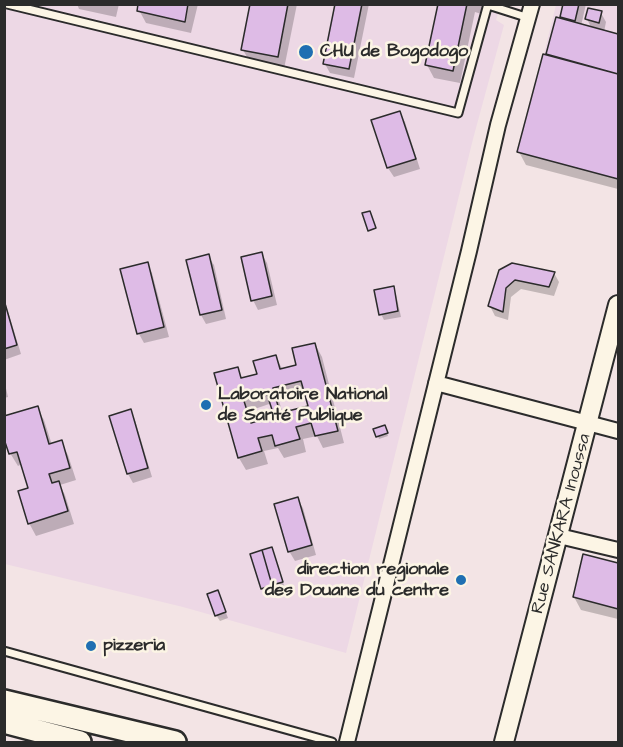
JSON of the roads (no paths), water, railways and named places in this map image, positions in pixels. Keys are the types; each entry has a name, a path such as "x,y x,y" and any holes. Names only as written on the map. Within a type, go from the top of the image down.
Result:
{"main road":[{"path":"4,701 175,742"},
{"path":"4,722 80,742"}],"street":[{"path":"347,742 498,125 531,11"},
{"name":"Rue SANKARA Inoussa","path":"504,742 618,304"},
{"path":"436,383 618,431"},
{"path":"559,536 618,550"}],"lane":[{"path":"7,4 458,113 488,5 531,11"},
{"path":"4,651 332,742"}],"place":[{"name":"CHU de Bogodogo","path":"306,52"},
{"name":"Laboratoire National de Santé Publique","path":"206,405"},
{"name":"direction regionale des Douane du centre","path":"461,580"},
{"name":"pizzeria","path":"91,646"}]}
